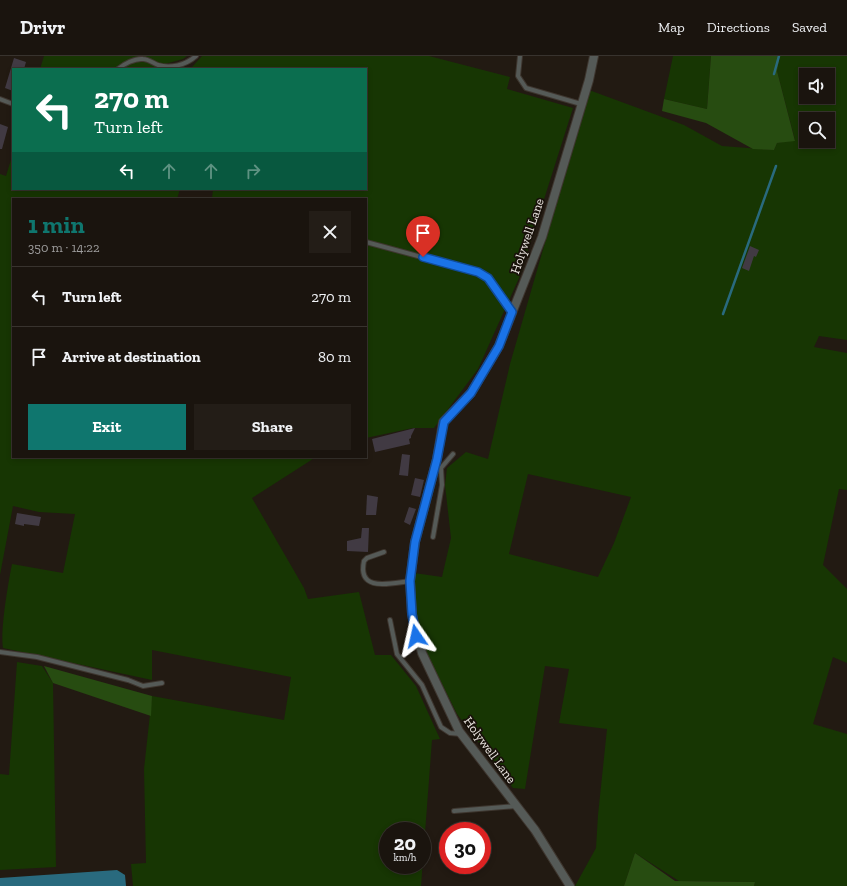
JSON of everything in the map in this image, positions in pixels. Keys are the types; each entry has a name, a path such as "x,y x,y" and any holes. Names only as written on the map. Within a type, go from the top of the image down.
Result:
{"street":[{"name":"Holywell Lane","path":"570,886 535,830 462,734 448,710 422,653 412,614 410,581 415,542 429,484 437,459 444,422 471,393 499,346 542,237 582,104 594,56"}],"lane":[{"path":"119,68 125,63 143,59 159,65 171,67 179,65 196,56"},
{"path":"520,56 518,76 526,88 582,104"},
{"path":"0,99 12,104"},
{"path":"367,242 478,272 488,278 512,312"},
{"path":"433,537 442,485 440,477 441,468 453,454"},
{"path":"429,484 440,477"},
{"path":"384,552 367,558 364,561 364,573 369,581 379,584 410,581"},
{"path":"390,620 398,654 422,685 441,727 450,733 462,734"},
{"path":"0,652 37,657 128,680 143,686 162,682"},
{"path":"454,811 516,806"}],"green space":[{"path":"44,56 187,56 183,59 165,64 163,68 40,68"},
{"path":"202,56 429,56 510,77 507,89 573,108 519,278 478,369 434,428 413,428 367,438 367,198 212,198 213,190 367,190 367,68 188,68 192,67"},
{"path":"673,56 711,56 707,109 664,99"},
{"path":"711,56 780,56 777,71 795,141 777,143 774,150 753,149 706,123 662,111 664,99 707,109"},
{"path":"780,56 847,56 847,340 819,336 814,347 847,353 847,490 839,489 823,565 847,589 847,663 833,657 813,724 847,734 847,886 754,886 755,882 679,881 635,853 624,886 575,886 596,848 607,729 559,723 569,669 545,666 525,789 513,788 457,714 424,648 415,612 414,573 442,577 451,538 445,485 447,468 466,452 488,459 510,364 589,90 684,125 722,146 774,150 777,143 795,140 777,71","holes":["528,474 631,497 614,543 598,577 509,554"]},
{"path":"12,156 12,190 180,190 177,198 12,198 12,458 314,458 252,498 304,588 308,599 359,592 375,655 391,655 416,686 440,739 432,740 426,822 379,822 379,874 422,874 421,886 133,886 131,864 146,863 144,769 152,696 284,720 291,677 152,650 152,680 3,648 3,619 12,564 63,573 75,514 39,512 13,506 0,575 0,174 6,176"},
{"path":"17,662 42,666 53,683 56,867 0,870 0,774 9,775"},
{"path":"44,666 152,696 151,716 53,683"},
{"path":"635,853 675,881 755,882 754,886 624,886"}],"water":[{"path":"117,870 125,875 126,886 0,886 0,878"}],"building":[{"path":"14,58 26,62 24,68 12,68 12,91 5,88"},
{"path":"0,124 8,127 2,149 0,149"},
{"path":"750,246 759,250 756,257 754,256 749,271 742,268"},
{"path":"415,428 411,438 409,439 410,444 375,452 372,439"},
{"path":"402,454 410,455 408,476 399,475"},
{"path":"415,478 424,480 420,497 411,495"},
{"path":"367,495 378,497 376,515 366,515"},
{"path":"409,507 416,509 410,525 404,522"},
{"path":"17,513 41,517 39,526 24,524 24,526 15,524"},
{"path":"362,528 369,528 368,552 347,551 347,541 361,538"}],"waterway":[{"path":"774,74 779,56"},
{"path":"723,314 776,166"}],"route":[{"path":"416,636 410,592 415,542 429,484 437,459 444,422 471,393 499,346 512,312 488,278 478,272 423,257"}]}
